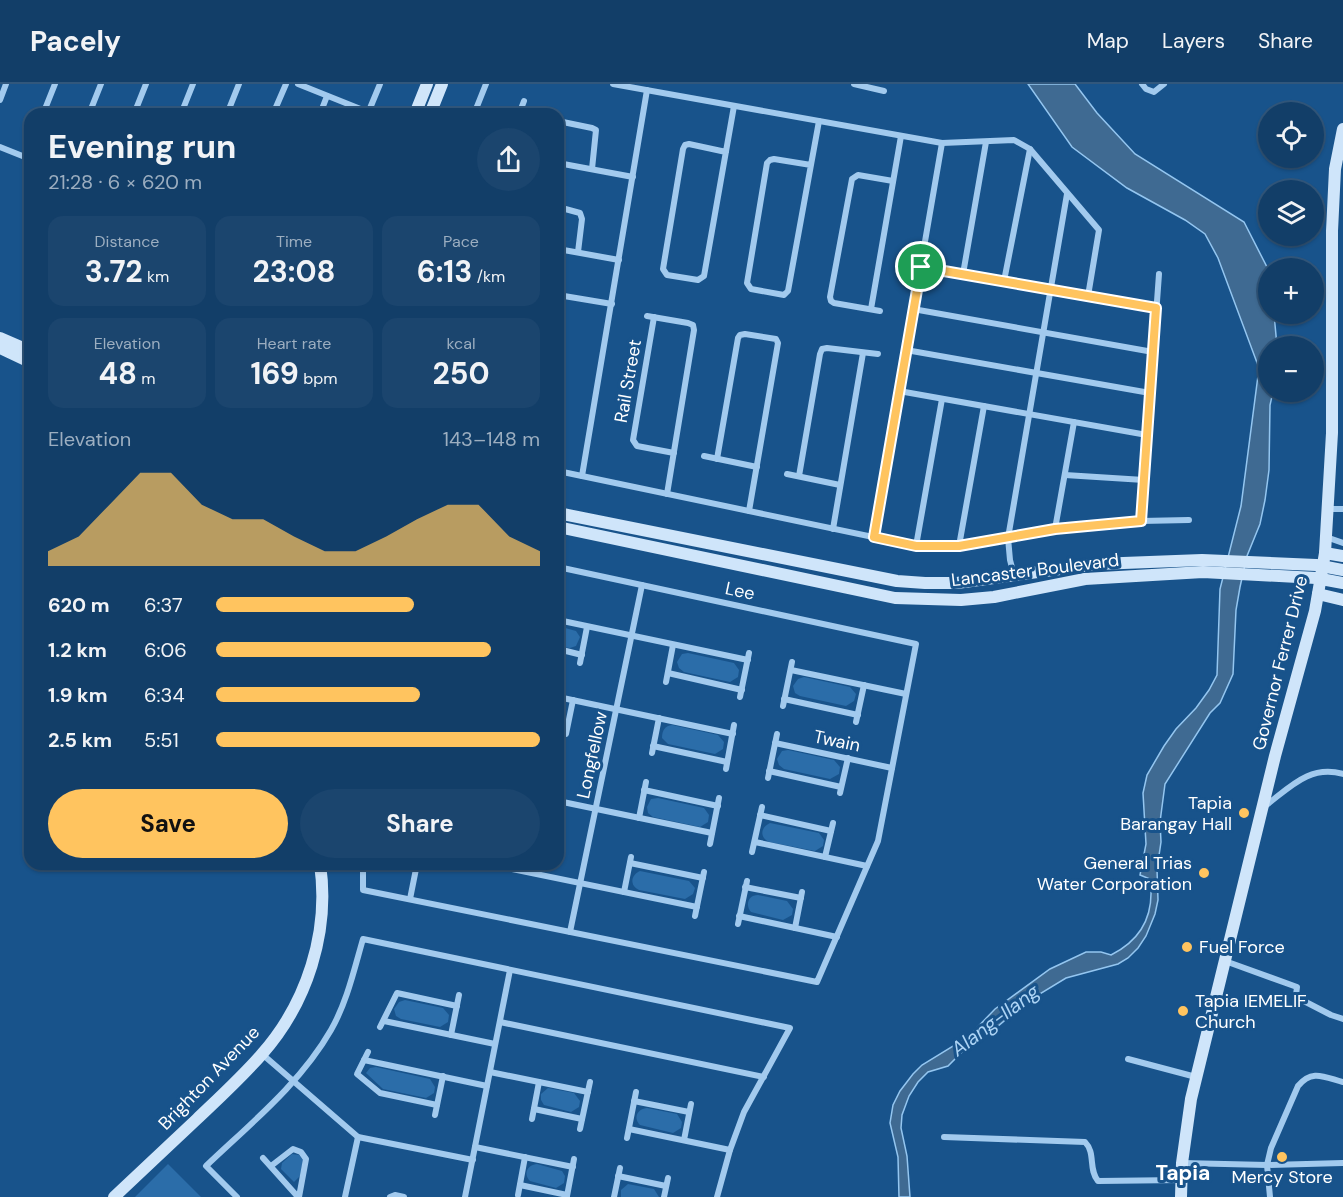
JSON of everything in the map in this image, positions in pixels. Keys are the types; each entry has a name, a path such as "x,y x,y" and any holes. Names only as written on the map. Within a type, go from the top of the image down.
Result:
{"main road":[{"path":"417,108 427,84"},
{"path":"432,108 442,84"},
{"name":"Governor Ferrer Drive","path":"1181,1197 1182,1163 1191,1099 1318,594 1325,553 1337,435 1332,231 1335,169 1343,129"},
{"path":"0,338 24,348"},
{"path":"0,348 24,359"},
{"name":"Lancaster Boulevard","path":"564,514 925,584 987,581 1087,565 1131,562 1202,560 1316,565 1343,570"},
{"name":"Lancaster Boulevard","path":"564,528 895,598 932,600 994,597 1084,579 1203,573 1316,578 1343,583"},
{"path":"1325,553 1343,556"},
{"path":"1318,594 1343,600"},
{"name":"Brighton Avenue","path":"114,1197 262,1054 290,1016 310,973 320,935 323,882 321,870"}],"street":[{"path":"0,100 6,84"},
{"path":"45,108 55,84"},
{"path":"91,108 101,84"},
{"path":"136,108 146,84"},
{"path":"183,108 193,84"},
{"path":"229,108 239,84"},
{"path":"276,108 286,84"},
{"path":"298,84 356,108"},
{"path":"370,108 380,84"},
{"path":"476,108 486,84"},
{"path":"613,84 942,143 1014,141 1030,149 1099,230 1088,296"},
{"path":"858,84 884,91"},
{"path":"1142,84 1146,89 1154,92 1164,84"},
{"path":"582,476 647,90"},
{"path":"322,108 327,96"},
{"path":"522,108 524,101"},
{"path":"726,152 689,144 683,149 663,269 667,275 698,280 704,276 726,152 734,106"},
{"path":"811,165 774,159 767,163 747,283 751,289 784,295 788,291 811,165 819,121"},
{"path":"564,122 596,130 592,170"},
{"path":"871,309 901,136"},
{"path":"963,274 986,142"},
{"path":"874,537 942,143"},
{"path":"0,147 24,156"},
{"path":"1004,281 1030,149"},
{"path":"564,164 633,177"},
{"path":"880,310 834,303 830,297 852,179 858,175 893,181"},
{"path":"1014,575 1008,538 1067,194"},
{"path":"564,208 579,213 582,219 578,252"},
{"path":"564,250 619,260"},
{"path":"921,267 1156,308"},
{"path":"1141,521 1159,274"},
{"path":"564,296 612,304"},
{"path":"914,309 1153,352"},
{"name":"Rail Street","path":"667,494 674,453 694,330 693,325 688,323 651,316 633,440 637,446 674,453"},
{"path":"717,459 738,338 745,334 772,338 778,343 749,511"},
{"path":"799,476 822,349 878,354"},
{"path":"906,350 1150,393"},
{"path":"833,529 863,353"},
{"path":"899,391 1147,435"},
{"path":"916,546 942,399"},
{"path":"959,546 984,406"},
{"path":"1055,529 1074,422"},
{"path":"704,456 757,467"},
{"path":"564,472 916,546 959,546 1055,529 1141,521 1189,520"},
{"path":"787,474 840,485"},
{"path":"1065,475 1144,480"},
{"path":"1328,509 1343,509"},
{"path":"1326,537 1343,543"},
{"name":"Lee","path":"564,568 916,644 906,694"},
{"name":"Longfellow","path":"570,932 642,585"},
{"path":"564,621 748,660"},
{"path":"580,663 587,627"},
{"path":"666,682 673,645"},
{"path":"564,650 582,655"},
{"path":"740,697 749,653"},
{"path":"792,662 784,703 857,718 864,685"},
{"path":"363,870 363,890 817,982 878,841 906,694 791,670"},
{"path":"668,674 742,690"},
{"path":"564,698 733,734"},
{"path":"566,735 573,700"},
{"path":"659,718 652,749 726,765 734,725"},
{"path":"777,734 769,775 840,790 848,758"},
{"name":"Twain","path":"775,743 892,768"},
{"path":"1263,809 1301,778 1319,771 1343,774"},
{"path":"639,818 646,782"},
{"path":"644,790 718,806"},
{"path":"710,844 719,798"},
{"path":"564,802 712,833"},
{"path":"753,852 762,807"},
{"path":"760,815 831,831"},
{"path":"825,857 833,823"},
{"path":"755,842 867,866"},
{"path":"624,892 631,860 703,875 695,916"},
{"path":"410,899 416,870"},
{"path":"518,870 697,907"},
{"path":"538,874 539,870"},
{"path":"738,924 746,884 801,895 795,928"},
{"path":"739,916 837,937"},
{"path":"237,1197 206,1167 306,1068 331,1030 347,995 363,939 790,1029 744,1112 730,1150 717,1197"},
{"path":"1225,961 1297,987 1296,995 1300,999 1331,1016 1343,1019"},
{"path":"465,1197 510,970"},
{"path":"457,1006 397,993 382,1024 495,1044"},
{"path":"451,1035 459,995"},
{"path":"500,1022 764,1077"},
{"path":"368,1052 357,1074 380,1093 437,1105"},
{"path":"262,1054 358,1137 472,1160"},
{"path":"1128,1059 1196,1077"},
{"path":"364,1060 487,1086"},
{"path":"490,1072 588,1092"},
{"path":"1270,1197 1267,1166 1275,1138 1298,1086 1305,1077 1314,1075 1343,1082"},
{"path":"435,1115 443,1076"},
{"path":"532,1119 539,1082"},
{"path":"580,1129 590,1082"},
{"path":"627,1138 636,1092"},
{"path":"634,1101 689,1112"},
{"path":"684,1140 691,1104"},
{"path":"534,1109 582,1119"},
{"path":"628,1129 730,1150"},
{"path":"345,1197 358,1137"},
{"path":"944,1137 1085,1142 1092,1153 1093,1172 1098,1181 1181,1180"},
{"path":"475,1148 573,1167"},
{"path":"271,1166 293,1149 301,1152 306,1159 298,1197"},
{"path":"518,1195 525,1157"},
{"path":"263,1158 298,1197"},
{"path":"520,1185 567,1196 574,1159"},
{"path":"1182,1163 1267,1166 1343,1163"},
{"path":"614,1197 620,1168"},
{"path":"618,1176 666,1186"},
{"path":"664,1197 668,1178"},
{"path":"390,1197 395,1195 404,1197"}],"shaded area":[{"path":"564,628 576,631 580,637 576,646 564,647"},
{"path":"688,653 734,663 739,670 738,677 730,682 684,672 679,668 677,662 682,654"},
{"path":"804,677 850,687 856,694 854,701 846,706 800,696 795,693 793,686 798,679"},
{"path":"672,725 718,735 724,742 723,749 715,754 668,744 662,738 663,733 666,727"},
{"path":"788,750 834,760 840,767 839,774 830,779 784,769 779,765 777,759 782,751"},
{"path":"658,798 704,808 709,815 708,822 700,827 653,817 648,813 647,807 651,799"},
{"path":"770,823 819,833 824,840 823,846 815,851 769,842 762,832"},
{"path":"640,871 689,881 695,888 693,894 685,899 639,890 632,880"},
{"path":"758,895 787,901 793,909 792,915 783,920 751,912 748,906 749,901"},
{"path":"405,1000 443,1008 449,1015 448,1022 440,1027 401,1019 396,1016 394,1009 399,1002"},
{"path":"376,1067 430,1079 435,1087 434,1093 426,1098 383,1089 366,1073 370,1068"},
{"path":"548,1088 574,1093 580,1101 579,1107 571,1112 544,1105 541,1094"},
{"path":"647,1108 677,1114 682,1122 681,1128 673,1133 640,1125 637,1114"},
{"path":"292,1154 299,1155 303,1160 300,1176 294,1182 281,1169 282,1163"},
{"path":"168,1164 201,1197 135,1197"},
{"path":"537,1164 562,1171 565,1176 564,1183 556,1188 530,1181 527,1170"},
{"path":"628,1184 654,1189 659,1197 621,1197 621,1190"}],"water":[{"path":"1028,84 1075,84 1097,113 1135,154 1244,222 1262,258 1258,258 1258,324 1275,324 1276,336 1258,336 1258,365 1218,258 1205,234 1185,220 1127,188 1072,147"},
{"name":"Alang-Ilang","path":"1258,376 1258,402 1271,402 1269,470 1260,524 1247,556 1240,587 1236,610 1233,674 1220,703 1210,713 1165,784 1157,869 1158,900 1146,936 1128,958 1118,964 1066,978 1028,1001 973,1047 963,1051 948,1066 928,1072 918,1082 909,1096 902,1115 901,1128 907,1156 910,1197 899,1197 898,1157 890,1123 893,1105 913,1074 922,1065 968,1037 995,1009 1050,969 1086,952 1111,955 1131,941 1144,924 1151,903 1150,879 1140,875 1146,844 1143,793 1147,775 1164,746 1196,708 1217,675 1220,589 1241,506"}],"place":[{"name":"Tapia Barangay Hall","path":"1244,813"},
{"name":"General Trias Water Corporation","path":"1204,873"},
{"name":"Fuel Force","path":"1187,947"},
{"name":"Tapia IEMELIF Church","path":"1183,1011"},
{"name":"Mercy Store","path":"1282,1157"}],"district":[{"name":"Tapia","path":"1183,1173"}],"route":[{"path":"921,267 1156,308 1141,521 1055,529 959,546 916,546 874,537 921,267"}]}
